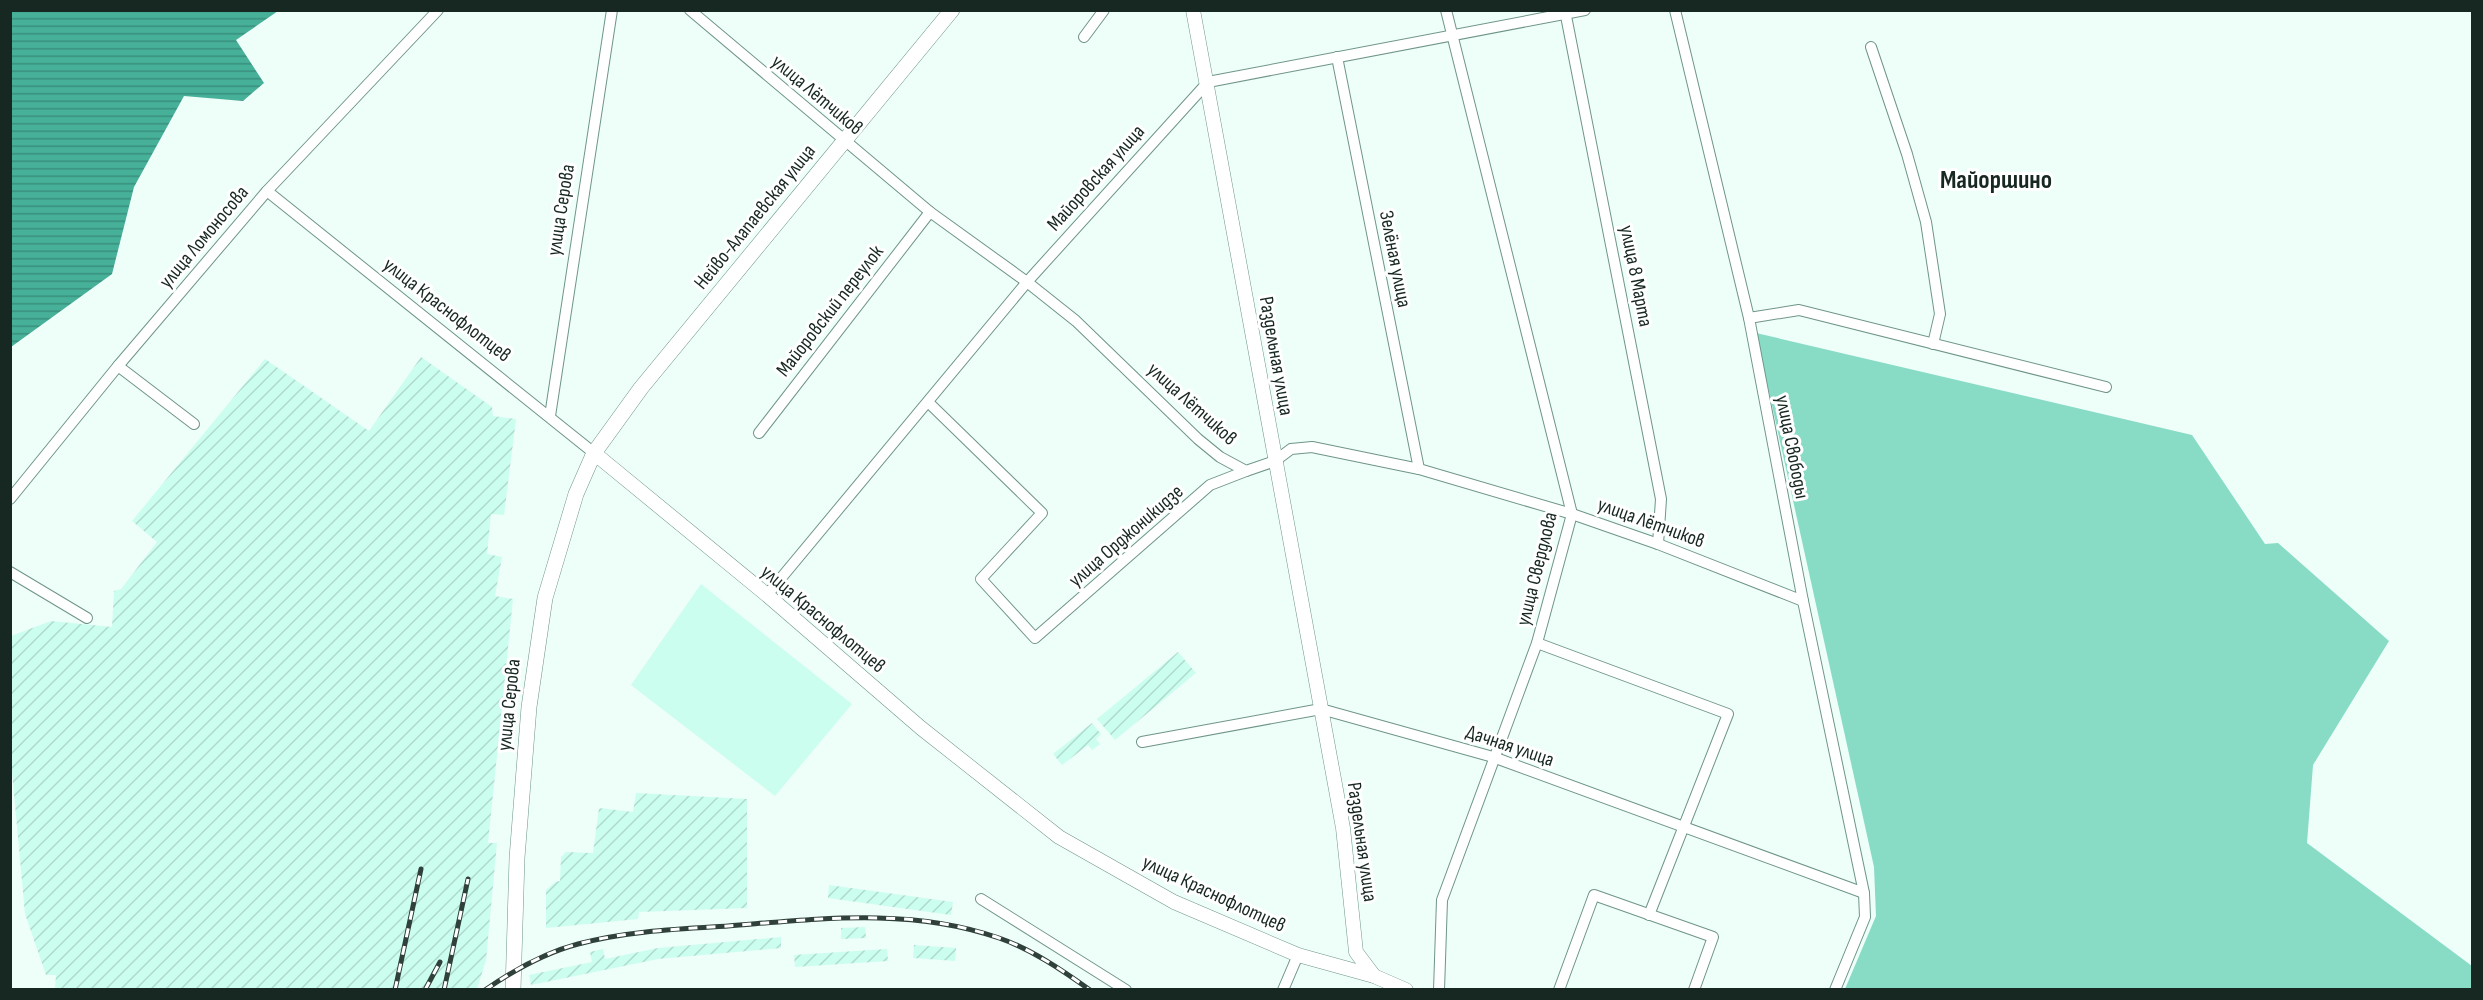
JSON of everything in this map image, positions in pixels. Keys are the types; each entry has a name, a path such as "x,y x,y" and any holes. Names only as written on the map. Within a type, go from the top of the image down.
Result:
{"main road":[{"name":"Нейво-Алапаевская улица","path":"594,453 642,388 952,10"},
{"name":"улица Серова","path":"513,990 516,858 533,675 545,598 576,494 594,453"}],"street":[{"name":"улица Ломоносова","path":"10,499 118,366 267,191 438,10"},
{"name":"улица Серова","path":"550,416 612,10"},
{"name":"улица Лётчиков","path":"690,10 930,212 1027,282 1076,321 1198,439 1220,457 1246,471 1275,461 1291,448 1312,447 1419,469 1572,514 1658,544 1803,601"},
{"path":"1084,37 1104,10"},
{"name":"Раздельная улица","path":"1193,10 1343,828 1356,952 1374,976"},
{"name":"улица Свердлова","path":"1439,990 1442,900 1537,643 1572,514 1450,35 1446,10"},
{"path":"1208,82 1450,35 1549,13 1566,16 1585,10"},
{"name":"улица Свободы","path":"1675,10 1749,318 1803,601 1864,892 1865,916 1835,990"},
{"name":"улица 8 Марта","path":"1566,16 1661,500 1658,544"},
{"path":"1871,47 1907,154 1926,222 1941,314 1933,344"},
{"name":"Зелёная улица","path":"1337,57 1419,469"},
{"name":"Майоровская улица","path":"767,595 1027,282 1208,82"},
{"name":"улица Краснофлотцев","path":"267,191 550,416 767,595 921,728 1059,837 1174,902 1298,955 1374,976 1406,990"},
{"name":"Майоровский переулок","path":"759,433 930,212"},
{"path":"1749,318 1799,310 2106,387"},
{"path":"118,366 194,424"},
{"name":"улица Орджоникидзе","path":"928,402 1042,513 981,579 1035,638 1210,485 1246,471"},
{"path":"10,572 87,618"},
{"path":"1537,643 1728,714 1649,915"},
{"path":"1142,742 1321,709"},
{"name":"Дачная улица","path":"1321,709 1493,757 1864,892"},
{"path":"1559,990 1594,895 1713,937 1694,990"},
{"path":"981,899 1126,990"},
{"path":"1283,990 1298,955"}],"shaded area":[{"path":"11,10 278,11 236,40 264,83 243,101 184,96 134,187 112,274 11,347"},
{"path":"1756,333 2192,435 2265,544 2278,543 2389,641 2313,765 2307,843 2472,966 2472,989 1845,989 1876,916 1874,867"},
{"path":"421,357 492,407 493,416 516,419 504,515 491,514 487,554 502,557 495,596 513,599 488,843 497,843 486,960 477,989 55,989 56,975 46,975 25,914 11,761 11,636 51,621 112,627 114,591 121,589 157,542 132,521 265,359 369,431"},
{"path":"701,584 852,704 775,796 631,685"},
{"path":"1178,652 1196,673 1115,740 1097,719"},
{"path":"1092,723 1101,734 1096,739 1100,744 1092,750 1088,745 1062,765 1053,754"},
{"path":"636,793 747,799 747,908 639,912 638,919 546,928 546,890 555,882 560,881 561,857 566,852 593,853 599,808 633,812"},
{"path":"829,885 953,902 951,915 828,898"},
{"path":"865,927 866,938 841,939 841,928"},
{"path":"781,937 781,948 658,959 531,985 529,975 592,962 590,952 603,949 605,959 658,948"},
{"path":"914,945 956,948 955,961 913,958"},
{"path":"887,949 888,961 795,967 794,955"}],"railway":[{"path":"395,990 421,869"},
{"path":"444,990 468,879"},
{"path":"485,990 541,957 596,940 634,933 864,918 932,922 966,928 999,938 1034,954 1090,990"},
{"path":"425,990 440,962"}],"district":[{"name":"Майоршино","path":"1996,180"}]}
